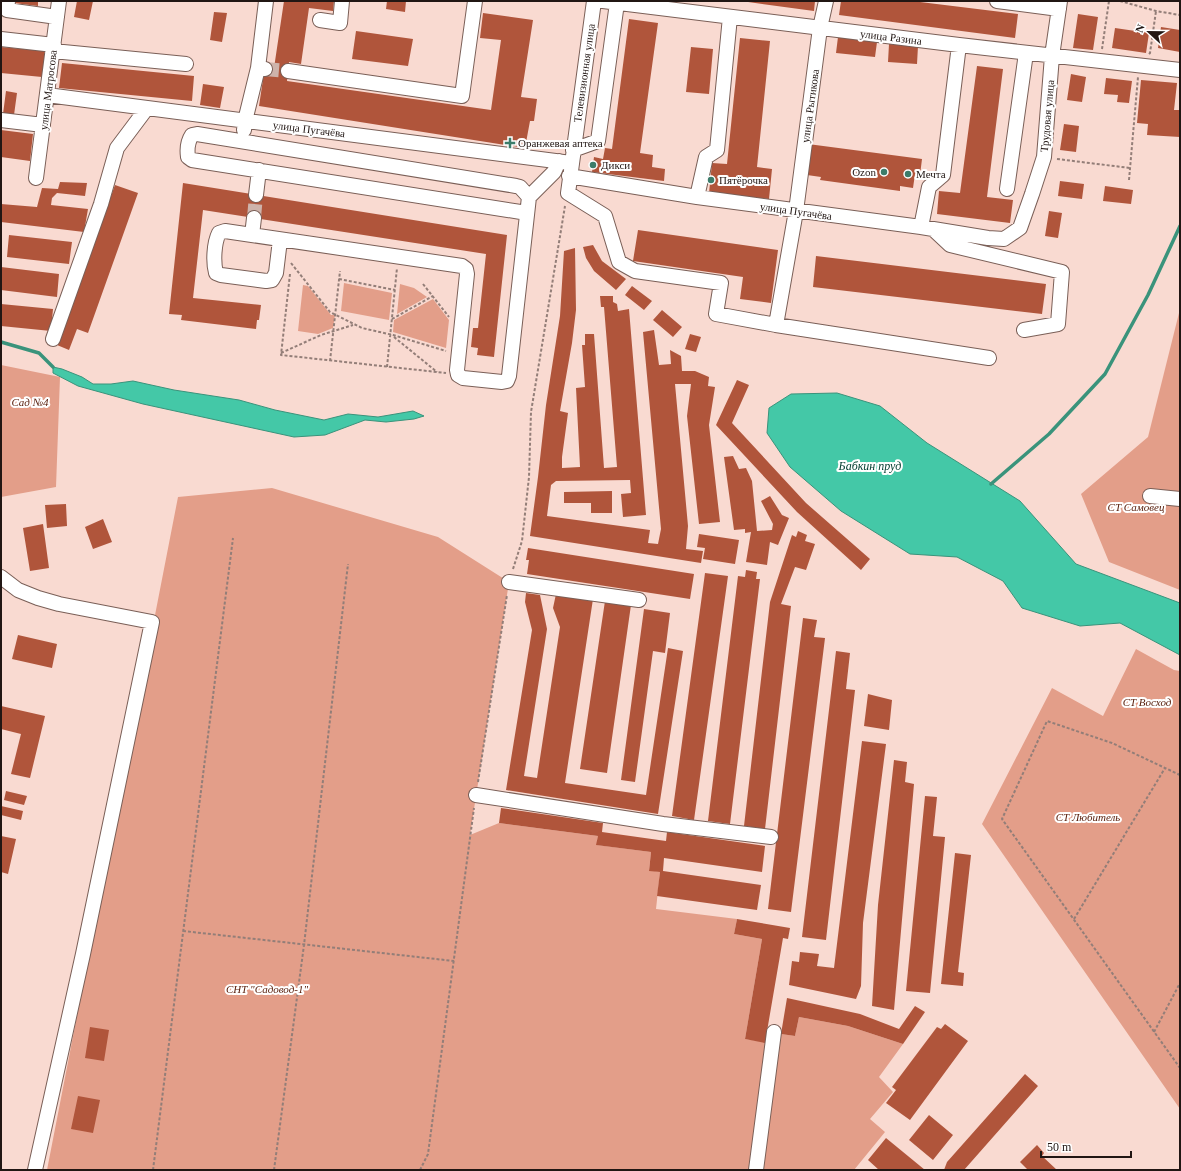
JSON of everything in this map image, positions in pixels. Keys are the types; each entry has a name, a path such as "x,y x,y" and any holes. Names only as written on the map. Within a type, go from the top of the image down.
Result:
{"street":[{"path":"8,1 7,10 57,17"},
{"name":"улица Матросова","path":"36,178 59,1"},
{"path":"242,142 245,121 261,68 266,1"},
{"path":"320,20 340,23 342,1"},
{"path":"288,72 462,96 475,1"},
{"name":"Телевизионная улица","path":"568,193 568,158 594,1"},
{"name":"улица Рытикова","path":"776,325 796,211 820,28 826,1"},
{"path":"997,1 1060,5"},
{"path":"280,240 276,274 272,280 266,281 216,273 214,267 217,238 220,233 225,231 462,266 466,269 467,274 457,370 458,375 462,378 502,382 507,381 509,376 529,197 568,158 598,141 610,2"},
{"name":"улица Разина","path":"610,2 1026,53 1180,70"},
{"name":"Трудовая улица","path":"1020,228 1044,157 1052,56 1060,5"},
{"path":"697,197 706,157 717,150 730,17"},
{"path":"1,39 53,48 186,64"},
{"path":"959,45 943,174 929,187 928,229 950,246 1062,272 1058,324 1024,330"},
{"path":"1007,189 1026,53"},
{"name":"улица Пугачёва","path":"47,95 245,121 568,158"},
{"path":"53,339 101,204 117,148 147,108"},
{"path":"1,120 43,125"},
{"path":"527,213 192,160 188,157 190,139 192,135 196,134 516,186 520,187 529,197"},
{"path":"256,195 259,170"},
{"name":"улица Пугачёва","path":"569,176 697,197 988,238 1004,239 1020,228"},
{"path":"568,193 605,216 619,262 635,272 721,283 716,314 776,325 989,358"},
{"path":"252,235 254,218"},
{"path":"1150,496 1180,499"},
{"path":"1,577 18,590 58,604 152,622 83,954 35,1170"},
{"path":"508,582 639,600"},
{"path":"476,795 663,824 771,837"},
{"path":"756,1170 774,1032"}],"path":[{"path":"1100,61 1109,1"},
{"path":"1120,1 1156,11 1180,15"},
{"path":"1129,180 1140,65 1150,53 1156,11"},
{"path":"1044,157 1130,168"},
{"path":"420,1170 428,1154 476,795 508,582 522,541 529,477 531,412 568,193"},
{"path":"387,367 399,257"},
{"path":"281,354 291,263 330,312 335,315 362,328 446,351"},
{"path":"330,361 340,271"},
{"path":"339,279 395,290"},
{"path":"423,284 450,318"},
{"path":"392,319 433,296"},
{"path":"281,354 321,335 355,325"},
{"path":"391,335 438,372"},
{"path":"281,354 458,375"},
{"path":"153,1170 234,538"},
{"path":"274,1170 304,944 348,564"},
{"path":"1180,775 1112,743 1047,721 1002,819 1180,1068"},
{"path":"1074,920 1165,768"},
{"path":"183,932 454,961"},
{"path":"1154,1032 1180,983"}],"green space":[{"path":"344,283 392,293 389,320 341,311"},
{"path":"400,284 414,288 427,297 397,314"},
{"path":"303,285 308,286 331,315 335,315 333,328 318,334 298,331"},
{"path":"433,299 449,320 446,348 393,332 394,320"},
{"name":"СТ Самовец","path":"1180,309 1180,590 1109,562 1081,494 1148,437"},
{"name":"Сад №4","path":"1,365 60,377 56,487 1,497"},
{"name":"СНТ \"Садовод-1\"","path":"272,488 438,537 509,582 470,835 499,823 598,836 597,845 651,852 649,870 660,872 656,909 737,919 734,934 762,939 745,1039 765,1042 781,1034 795,1036 799,1017 848,1026 903,1044 879,1077 893,1092 870,1119 885,1132 854,1170 47,1170 178,497"},
{"name":"СТ Любитель","path":"1136,649 1174,670 1180,671 1180,1109 982,824 1052,688 1103,716"}],"water":[{"path":"53,367 82,377 93,384 111,384 133,381 174,390 239,400 275,410 324,420 348,414 378,417 413,411 424,416 414,419 386,422 365,420 325,435 294,437 143,404 78,386 53,373"},
{"name":"Бабкин пруд","path":"837,393 880,406 927,443 1020,501 1076,564 1180,603 1180,655 1120,623 1080,626 1022,608 1003,581 957,557 910,554 841,511 790,467 767,433 769,408 791,394"}],"building":[{"path":"14,1 38,1 38,6 14,3"},
{"path":"77,1 93,1 89,20 74,17"},
{"path":"284,1 334,1 333,11 309,8 301,64 289,62 287,81 491,110 501,40 480,38 483,13 533,20 521,97 537,99 534,121 530,121 525,148 259,106 265,66 274,68"},
{"path":"387,1 406,1 405,12 386,9"},
{"path":"741,1 815,1 814,11"},
{"path":"841,1 912,1 1018,14 1015,38 839,15"},
{"path":"214,12 227,13 222,42 210,40"},
{"path":"1078,14 1098,17 1093,50 1073,48"},
{"path":"629,19 658,23 640,153 653,155 652,167 665,169 664,181 592,172 594,157 603,159 605,148 612,149"},
{"path":"1161,27 1180,30 1180,52 1158,48"},
{"path":"1115,28 1149,33 1146,53 1112,48"},
{"path":"356,31 413,39 408,66 352,59"},
{"path":"838,37 877,42 875,57 836,53"},
{"path":"740,38 770,41 757,167 772,169 769,199 709,193 712,163 727,164"},
{"path":"889,44 918,46 917,64 888,62"},
{"path":"1,47 45,51 42,77 1,73"},
{"path":"691,47 713,49 709,94 686,92"},
{"path":"62,63 194,76 192,101 59,88"},
{"path":"977,66 1003,69 987,197 1013,200 1010,223 937,214 939,191 960,193"},
{"path":"1071,74 1086,77 1082,102 1067,100"},
{"path":"1106,78 1132,81 1129,103 1117,102 1118,95 1104,94"},
{"path":"1141,80 1177,83 1174,110 1180,110 1180,137 1147,135 1148,124 1137,123"},
{"path":"203,84 224,87 220,108 200,105"},
{"path":"6,91 17,93 14,115 3,114"},
{"path":"1064,124 1079,126 1076,152 1060,150"},
{"path":"1,130 33,134 30,161 1,157"},
{"path":"808,144 922,159 920,175 915,174 913,188 900,186 900,191 820,180 821,177 807,175"},
{"path":"1060,181 1084,184 1082,199 1058,196"},
{"path":"60,182 87,183 85,196 57,193 52,198 51,205 88,209 84,232 1,222 1,204 37,207 42,188 58,189"},
{"path":"183,183 507,235 494,357 477,355 478,348 471,347 473,328 478,328 486,254 203,210 193,298 261,305 259,320 257,320 256,329 181,320 182,315 169,314"},
{"path":"115,185 138,193 88,333 77,329 69,350 57,345"},
{"path":"1105,186 1133,190 1131,204 1103,201"},
{"path":"1049,211 1062,213 1058,238 1045,236"},
{"path":"638,230 778,250 771,303 740,299 743,277 633,261"},
{"path":"9,235 72,242 69,264 7,257"},
{"path":"593,245 602,261 626,279 616,290 594,271 586,258 583,247"},
{"path":"575,248 576,310 572,343 560,411 568,413 562,468 580,467 576,388 585,387 582,345 585,345 585,334 594,334 604,468 617,467 604,307 601,307 600,296 613,296 613,302 617,304 618,311 629,309 646,515 623,517 621,494 631,493 630,480 556,481 551,485 547,516 650,530 648,543 658,544 661,529 643,332 654,330 659,365 671,364 670,350 681,356 682,371 695,371 709,377 708,386 715,387 709,425 720,522 699,524 687,416 691,384 675,384 688,526 686,549 703,551 701,563 530,536 546,405 560,316 564,251"},
{"path":"816,256 1046,284 1042,314 813,287"},
{"path":"1,267 59,274 57,297 1,290"},
{"path":"632,286 652,301 644,310 625,295"},
{"path":"1,304 53,309 51,331 1,326"},
{"path":"662,310 682,327 673,337 653,320"},
{"path":"690,334 701,337 696,352 685,349"},
{"path":"737,380 749,385 732,423 806,503 870,559 861,570 797,512 716,425"},
{"path":"733,456 739,469 746,468 752,481 757,531 772,530 773,524 761,501 770,496 782,515 789,518 778,545 770,542 767,565 746,562 751,532 745,533 745,529 734,530 724,457"},
{"path":"612,491 612,513 591,513 591,503 564,503 564,492"},
{"path":"66,504 67,526 47,528 45,505"},
{"path":"103,519 112,542 93,549 85,527"},
{"path":"43,524 49,568 30,571 23,528"},
{"path":"798,531 807,535 805,541 815,544 806,570 795,567 781,604 791,606 765,829 744,826 770,602 792,535 796,537"},
{"path":"699,534 739,540 735,564 703,559 705,548 697,547"},
{"path":"528,548 694,574 690,599 527,574 529,560 526,560"},
{"path":"746,570 757,572 756,579 760,579 730,824 708,821 738,576 745,577"},
{"path":"705,573 728,576 694,820 672,816"},
{"path":"526,593 540,595 547,629 524,776 537,778 560,627 553,608 556,594 593,599 565,783 646,795 668,648 683,651 658,814 506,790 532,630 525,602"},
{"path":"605,601 631,605 607,773 580,769"},
{"path":"644,609 670,613 665,653 653,651 635,782 621,780"},
{"path":"803,618 817,620 814,637 825,638 791,912 768,909"},
{"path":"18,635 57,644 52,668 12,659"},
{"path":"836,651 850,653 846,689 855,690 826,940 802,937"},
{"path":"868,694 892,700 889,730 864,726"},
{"path":"1,706 45,716 30,778 11,774 21,734 1,729"},
{"path":"862,741 886,744 863,923 861,986 856,999 789,985 792,961 799,962 800,952 819,954 817,966 834,968"},
{"path":"894,760 907,762 905,782 914,784 894,1010 872,1006 878,905"},
{"path":"6,791 27,796 24,805 4,800"},
{"path":"925,796 937,797 933,836 945,837 930,993 906,991"},
{"path":"1,806 23,811 21,820 1,815"},
{"path":"501,808 603,823 602,832 666,841 667,832 765,846 762,872 664,858 663,871 761,885 757,910 657,896 660,872 649,871 651,852 596,845 598,836 499,823"},
{"path":"1,836 16,839 8,874 1,872"},
{"path":"955,853 971,855 958,972 964,973 963,986 941,984"},
{"path":"737,919 790,928 788,939 783,938 765,1043 745,1039 762,939 734,934"},
{"path":"787,998 860,1014 899,1029 915,1006 925,1012 903,1044 848,1026 799,1017 795,1036 781,1034"},
{"path":"945,1024 968,1041 910,1120 886,1103 896,1090 892,1087 937,1027 941,1029"},
{"path":"90,1027 109,1030 104,1061 85,1058"},
{"path":"1025,1074 1038,1086 964,1170 944,1170 947,1162"},
{"path":"78,1096 100,1100 93,1133 71,1129"},
{"path":"929,1115 953,1135 933,1160 909,1140"},
{"path":"886,1138 925,1170 879,1170 868,1160"},
{"path":"1037,1145 1044,1153 1042,1156 1057,1170 1028,1170 1020,1162"}],"waterway":[{"path":"991,484 1049,434 1105,374 1148,295 1180,226"},
{"path":"1,342 39,353 53,367"}],"tunnel":[{"path":"265,69 288,71"},
{"path":"254,218 256,195"}],"place":[{"name":"Оранжевая аптека","path":"510,143"},
{"name":"Дикси","path":"593,165"},
{"name":"Ozon","path":"884,172"},
{"name":"Мечта","path":"908,174"},
{"name":"Пятёрочка","path":"711,180"}],"park label":[{"name":"СТ Восход","path":"1147,702"}]}
